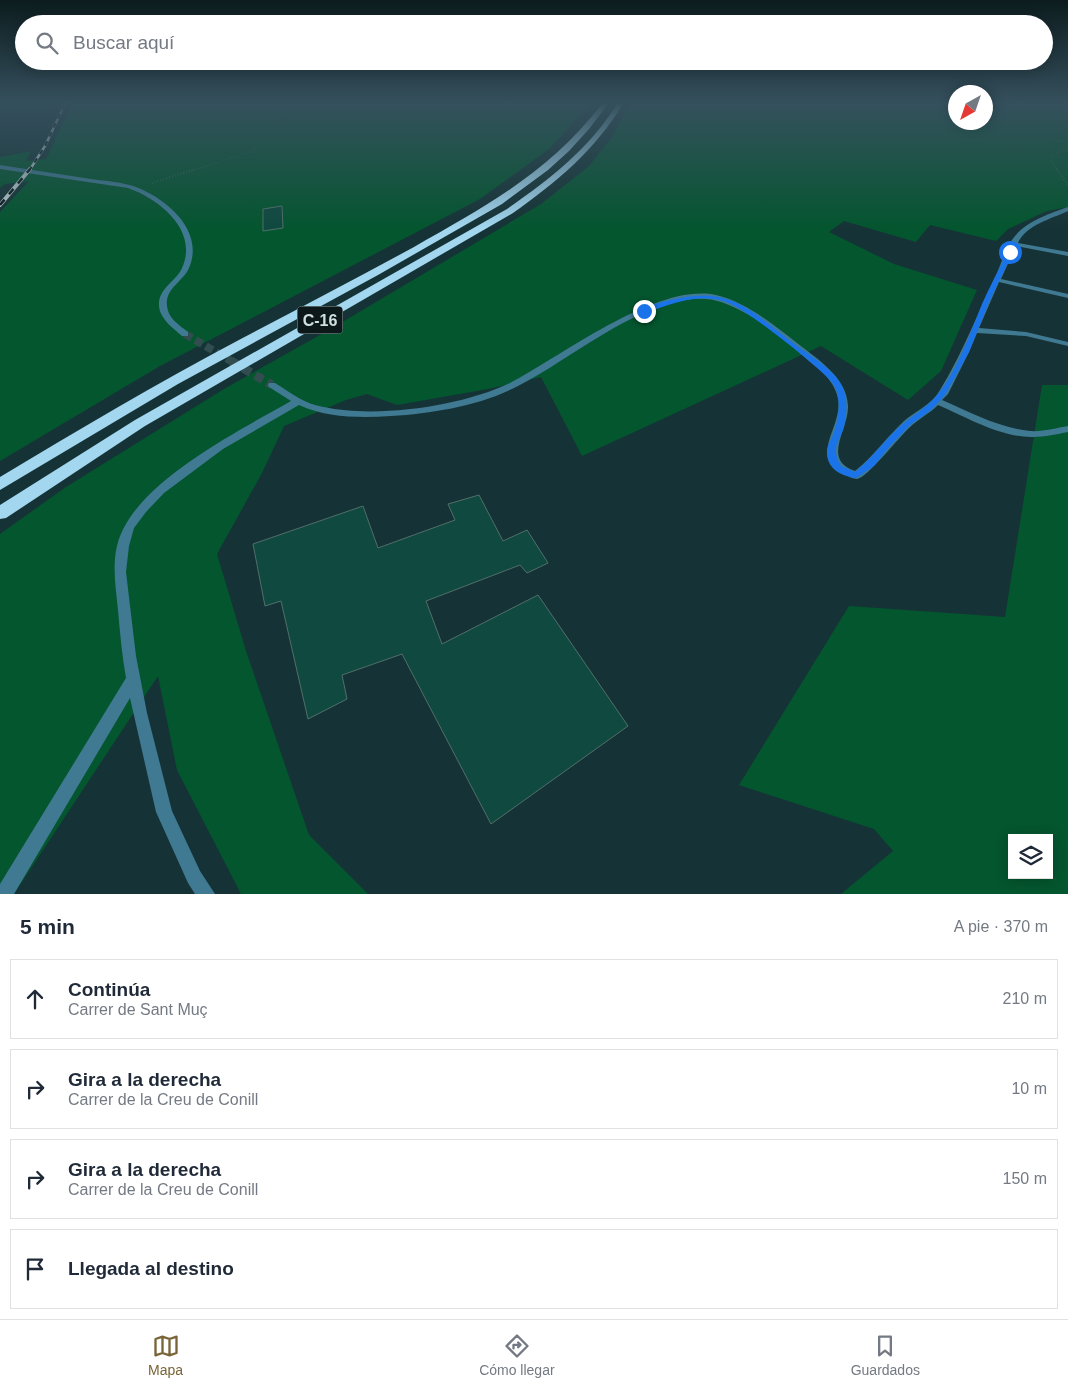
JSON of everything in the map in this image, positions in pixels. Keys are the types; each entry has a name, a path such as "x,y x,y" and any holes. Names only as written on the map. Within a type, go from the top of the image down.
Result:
{"highway":[{"name":"C-16","path":"0,484 119,412 213,359 360,281 491,208 522,187 571,146"},
{"name":"C-16","path":"0,513 140,423 510,211 542,189 576,160 589,146"}],"street":[{"path":"0,167 134,188 151,196 174,213 191,246 186,268 165,292 162,300 163,310 168,319 185,334"},
{"path":"272,384 298,401 313,408 329,411 389,412 444,406 484,397 510,386 631,316 678,300 712,297 724,299 744,309 822,368 835,381 841,393 843,412 832,449 838,468 846,473 856,475 871,464 896,434 937,401 957,369 1013,244 1021,232 1031,225 1068,209"},
{"path":"1013,244 1068,254"},
{"path":"998,280 1068,296"},
{"path":"974,330 1026,334 1068,344"},
{"path":"206,894 194,877 164,812 133,680 120,572 123,546 129,528 142,509 178,476 240,434 298,401"},
{"path":"937,401 975,417 1017,431 1038,434 1068,429"},
{"path":"4,894 133,680"}],"path":[{"path":"134,188 250,152 256,146"},
{"path":"1068,148 1051,156 1051,160 1068,185"}],"green space":[{"path":"52,146 552,146 480,199 160,366 0,461 0,212 29,181 5,184 0,188 0,157 31,151 26,161 46,159"},
{"path":"605,146 1068,146 1068,207 1047,211 1008,229 996,241 930,225 916,242 844,221 829,232 894,264 977,290 941,371 908,400 821,346 582,456 541,377 488,389 397,405 367,394 346,400 284,426 262,473 217,554 246,651 309,835 368,894 241,894 177,770 158,676 14,894 0,894 0,534 66,487 224,389 334,327 541,204 589,166"},
{"path":"1042,385 1068,385 1068,894 841,894 893,851 874,829 739,785 849,606 1005,617"}],"building":[{"path":"282,206 283,228 263,231 263,209"},
{"path":"479,495 503,541 527,530 548,563 527,573 520,565 426,601 442,644 538,595 628,726 491,824 402,654 342,675 347,699 308,719 281,601 265,606 253,544 363,506 378,548 455,520 448,504"}],"tunnel":[{"path":"185,334 233,362"},
{"path":"231,361 272,385"}],"railway":[{"path":"29,171 45,146"},
{"path":"0,205 30,169"}],"route":[{"path":"644,311 666,303 692,297 704,296 724,299 744,309 822,368 838,385 843,402 840,426 834,438 832,449 834,460 838,468 846,473 856,475 871,464 896,434 916,415 928,409 943,394 966,352 986,302 1010,252"}]}
